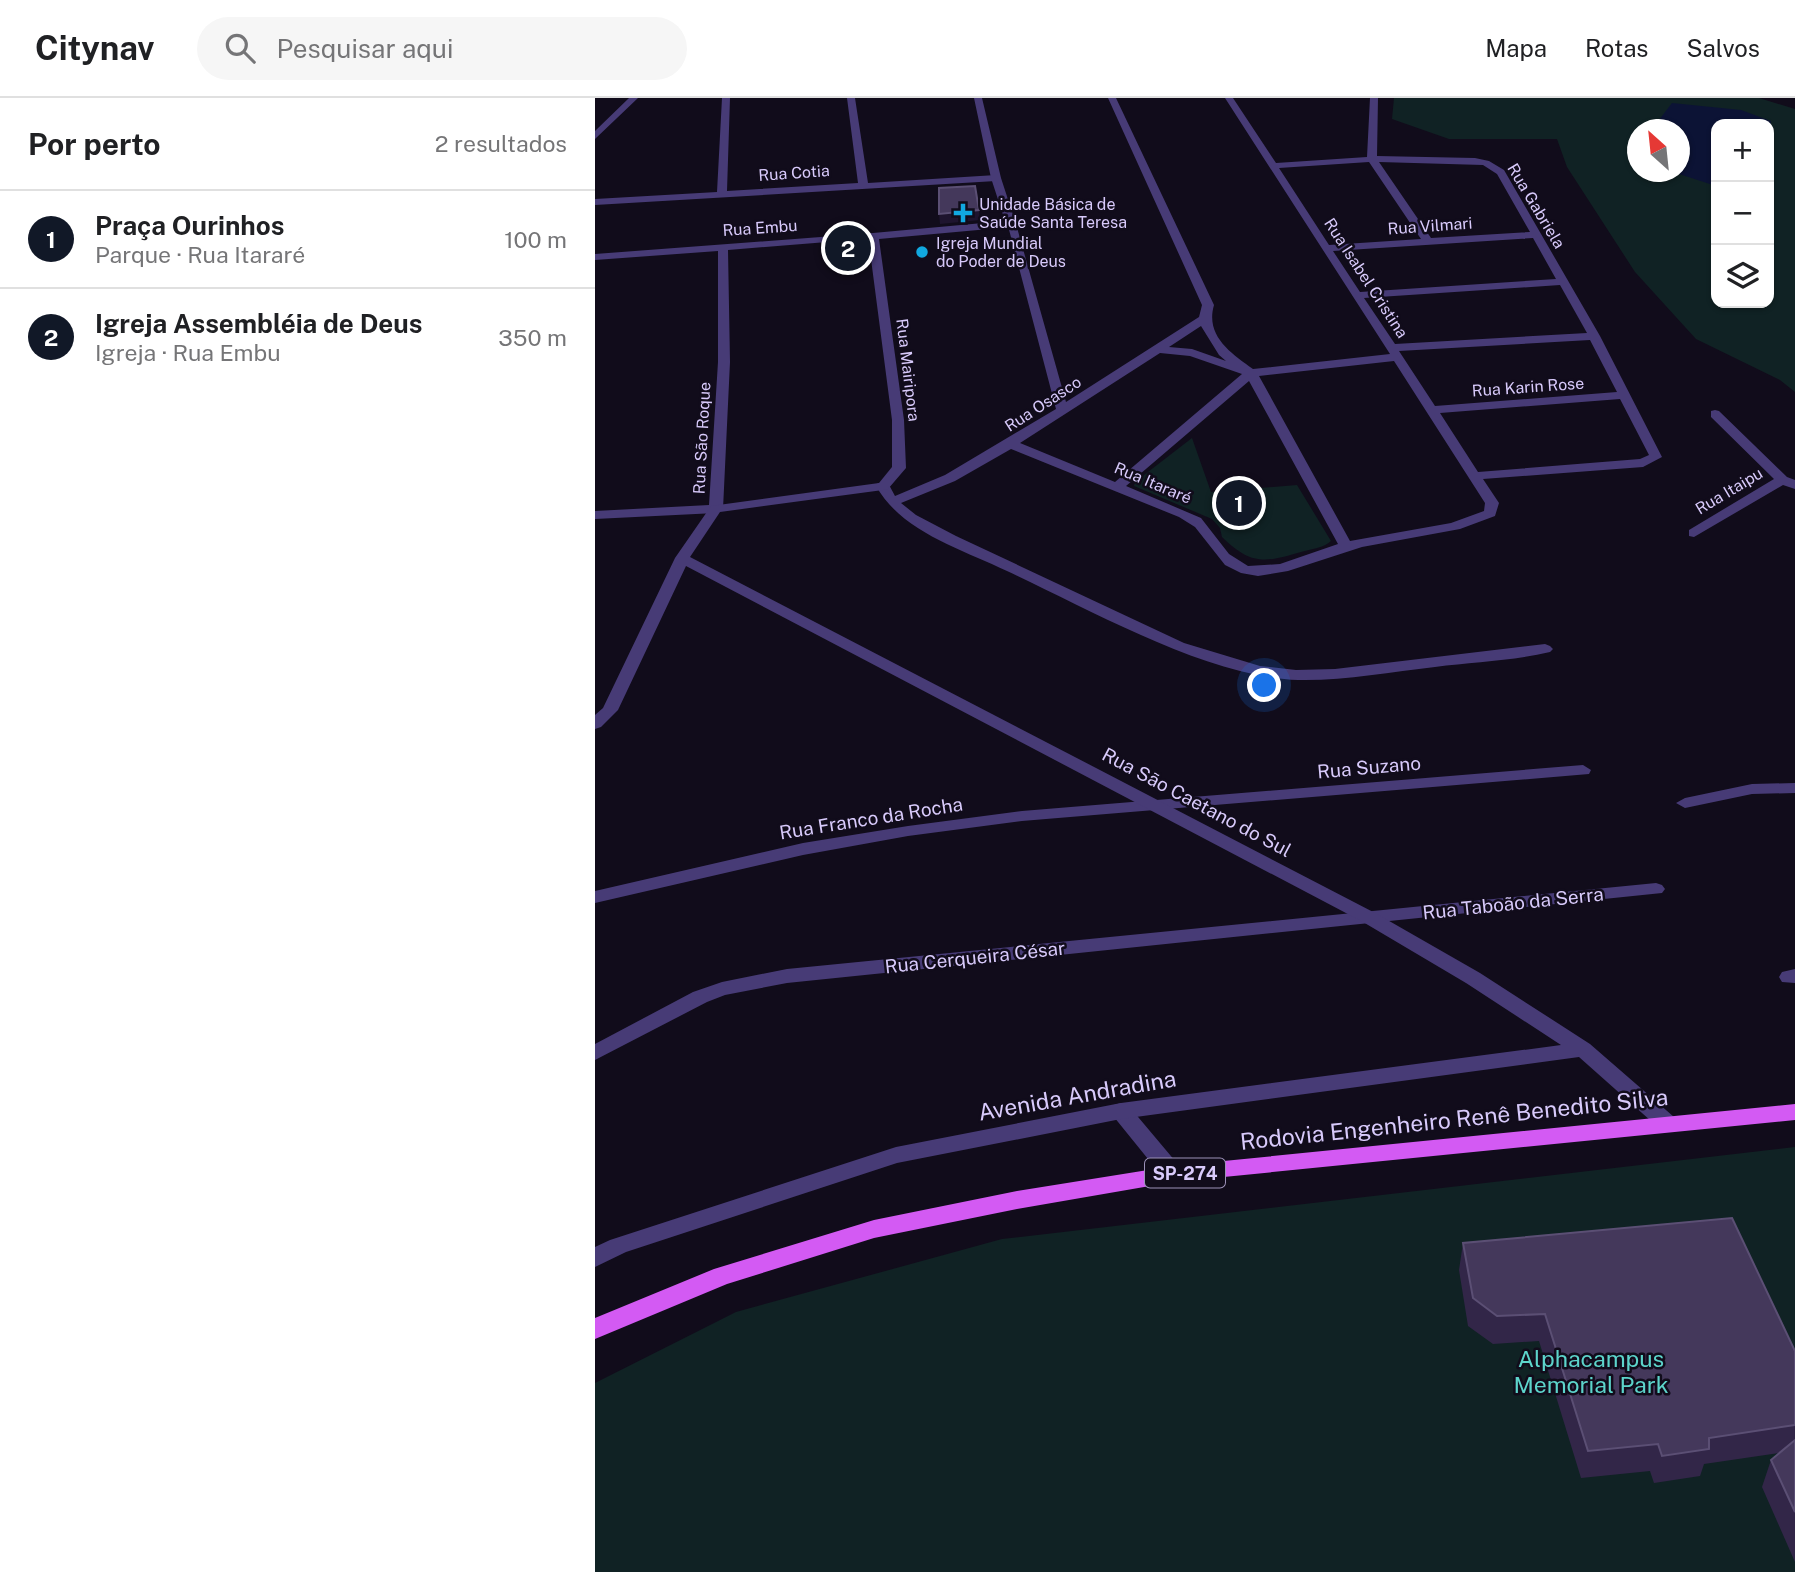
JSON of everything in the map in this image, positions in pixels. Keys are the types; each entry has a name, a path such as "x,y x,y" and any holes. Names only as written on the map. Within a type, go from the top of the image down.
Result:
{"main road":[{"name":"Rodovia Engenheiro Renê Benedito Silva","path":"595,1329 620,1316 722,1276 874,1229 1017,1200 1173,1174 1795,1112"}],"street":[{"path":"595,136 634,98"},
{"path":"722,194 726,98"},
{"path":"851,98 863,185"},
{"path":"978,98 996,178 1062,410"},
{"path":"1112,98 1208,305 1204,318 1210,335 1223,353 1251,373 1346,546"},
{"name":"Rua Isabel Cristina","path":"1229,98 1475,476"},
{"path":"1374,98 1371,125 1372,159 1427,242"},
{"name":"Rua Gabriela","path":"1274,166 1372,159 1475,161 1501,172 1594,336 1656,457 1643,463 1475,476"},
{"name":"Rua Cotia","path":"595,202 996,178"},
{"name":"Rua Embu","path":"595,257 1011,224"},
{"name":"Rua Vilmari","path":"1326,248 1536,235"},
{"name":"Rua Mairipora","path":"873,236 898,420 899,468 883,486"},
{"name":"Rua São Roque","path":"595,724 610,710 682,558 716,509 724,362 723,247"},
{"path":"1359,295 1563,282"},
{"name":"Rua Osasco","path":"892,502 950,478 1010,444 1204,318"},
{"path":"1158,349 1192,353 1251,373 1394,353 1594,336"},
{"path":"1118,486 1251,373"},
{"name":"Rua Karin Rose","path":"1433,410 1626,395"},
{"path":"1715,414 1789,483"},
{"name":"Rua Itararé","path":"1010,444 1118,486 1198,522 1205,528 1221,556 1230,564 1246,570 1261,571 1284,567 1346,546 1434,532 1473,522 1490,513 1492,503 1475,476"},
{"name":"Rua Itaipu","path":"1694,533 1789,483"},
{"path":"595,515 716,509 883,486 892,502 911,518 951,540 1179,646 1258,670 1296,675 1335,674 1545,649"},
{"name":"Rua São Caetano do Sul","path":"682,558 1370,918 1473,978 1583,1049 1667,1123"},
{"name":"Rua Suzano","path":"1159,806 1583,770"},
{"path":"1685,803 1752,789 1795,788"},
{"name":"Rua Franco da Rocha","path":"595,897 803,849 908,831 1022,816 1159,806"},
{"name":"Rua Taboão da Serra","path":"1370,918 1656,889"},
{"name":"Rua Cerqueira César","path":"595,1053 700,997 722,989 765,980 1370,918"},
{"name":"Avenida Andradina","path":"595,1258 618,1246 896,1156 1121,1111 1583,1049"},
{"path":"1121,1111 1173,1174"}],"green space":[{"path":"1394,98 1759,98 1795,109 1795,392 1780,380 1696,339 1635,272 1567,167 1557,139 1449,139 1392,119"},
{"path":"1192,438 1211,492 1297,485 1331,541 1321,547 1277,558 1250,557 1222,537 1220,528 1212,519 1134,486 1135,482"},
{"name":"Alphacampus Memorial Park","path":"1795,1147 1795,1572 595,1572 595,1383 736,1312 1002,1239"}],"water":[{"path":"1672,103 1741,110 1766,119 1711,119 1711,184 1690,178 1690,119 1660,119"}],"building":[{"path":"975,186 979,210 939,214 939,188"},
{"path":"1732,1218 1795,1351 1795,1425 1709,1438 1709,1449 1662,1456 1658,1444 1588,1451 1545,1314 1497,1316 1473,1298 1463,1243"},
{"path":"1795,1440 1795,1512 1771,1460"}],"place":[{"name":"Unidade Básica de Saúde Santa Teresa","path":"963,213"},
{"name":"Igreja Assembléia de Deus","path":"848,248"},
{"name":"Igreja Mundial do Poder de Deus","path":"922,252"},
{"name":"Praça Ourinhos","path":"1239,503"}]}
